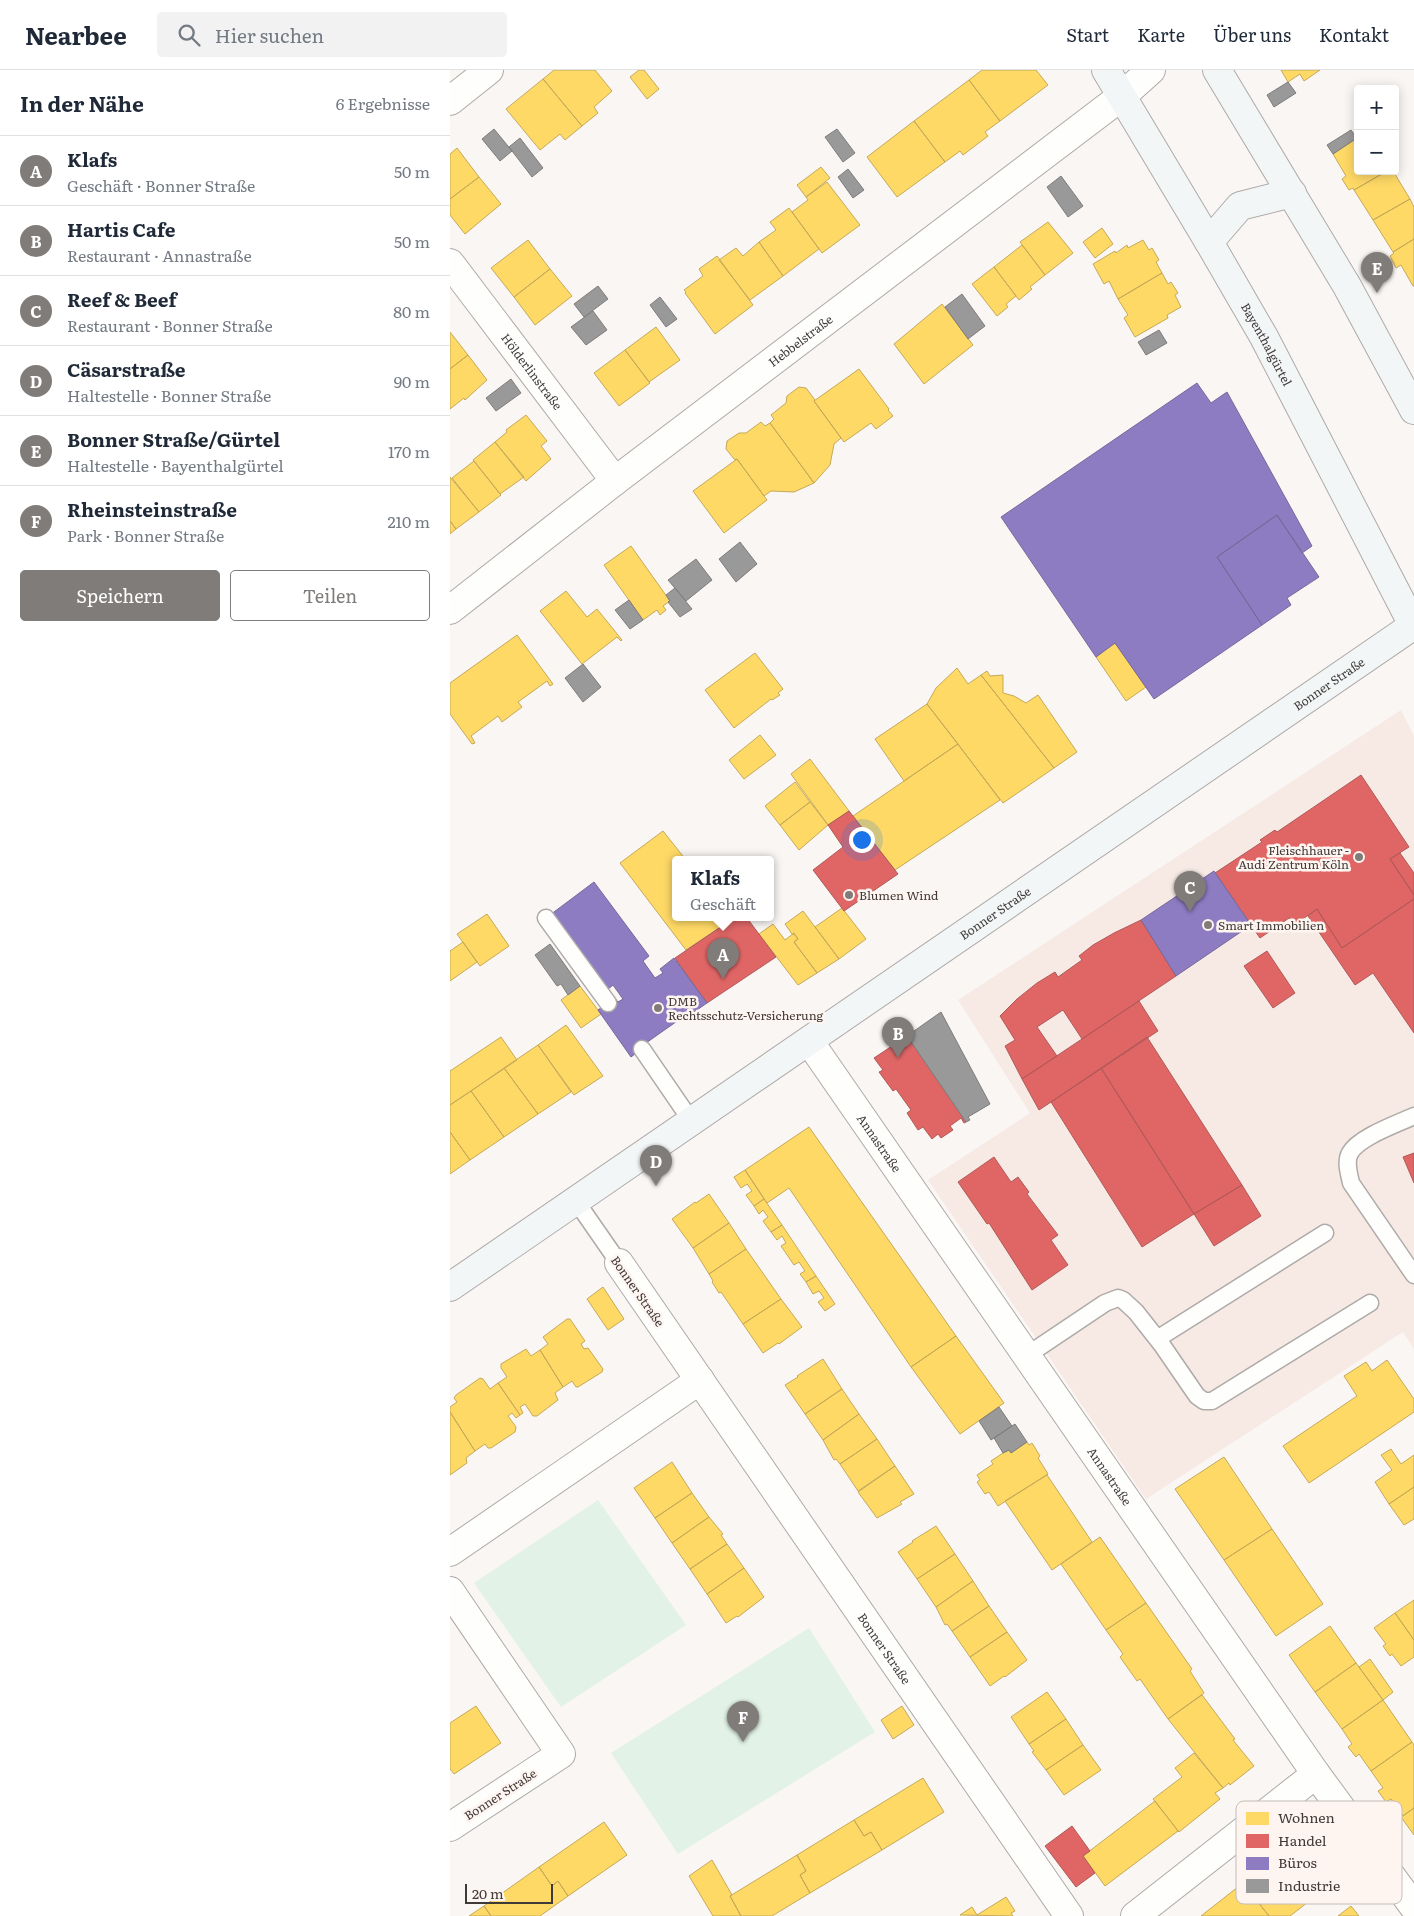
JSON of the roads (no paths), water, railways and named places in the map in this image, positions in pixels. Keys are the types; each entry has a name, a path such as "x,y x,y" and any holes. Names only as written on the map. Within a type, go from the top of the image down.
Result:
{"main road":[{"name":"Bayenthalgürtel","path":"1106,70 1210,242 1264,337 1414,626"},
{"path":"1217,70 1347,286 1414,410"},
{"path":"1210,242 1240,206 1292,193"},
{"name":"Bonner Straße","path":"450,1287 1414,626"}],"street":[{"path":"450,101 489,70"},
{"name":"Hebbelstraße","path":"450,610 615,481 1122,96 1152,70"},
{"name":"Hölderlinstraße","path":"450,263 615,481"},
{"name":"Annastraße","path":"809,1041 1336,1801"},
{"name":"Bonner Straße","path":"619,1263 1069,1916"},
{"path":"450,1552 700,1380"},
{"name":"Bonner Straße","path":"450,1591 562,1754 450,1827"},
{"path":"1282,1801 1316,1774"},
{"path":"1136,1916 1236,1837"},
{"name":"Annastraße","path":"1402,1891 1414,1907"}],"lane":[{"path":"546,918 608,1003"},
{"path":"642,1049 692,1122"},
{"path":"1414,1116 1357,1143 1349,1154 1347,1167 1351,1183 1414,1275"},
{"name":"Bonner Straße","path":"576,1202 619,1263"},
{"path":"1157,1339 1325,1233"},
{"path":"1026,1356 1115,1298 1123,1300 1136,1312 1197,1396 1204,1401 1212,1401 1370,1303"}],"place":[{"name":"Bonner Straße/Gürtel","path":"1377,293"},
{"name":"Fleischhauer - Audi Zentrum Köln","path":"1359,857"},
{"name":"Blumen Wind","path":"849,895"},
{"name":"Reef & Beef","path":"1190,912"},
{"name":"Smart Immobilien","path":"1208,925"},
{"name":"Klafs","path":"723,979"},
{"name":"DMB Rechtsschutz-Versicherung","path":"658,1008"},
{"name":"Hartis Cafe","path":"898,1058"},
{"name":"Cäsarstraße","path":"656,1186"},
{"name":"Rheinsteinstraße","path":"743,1742"}]}
